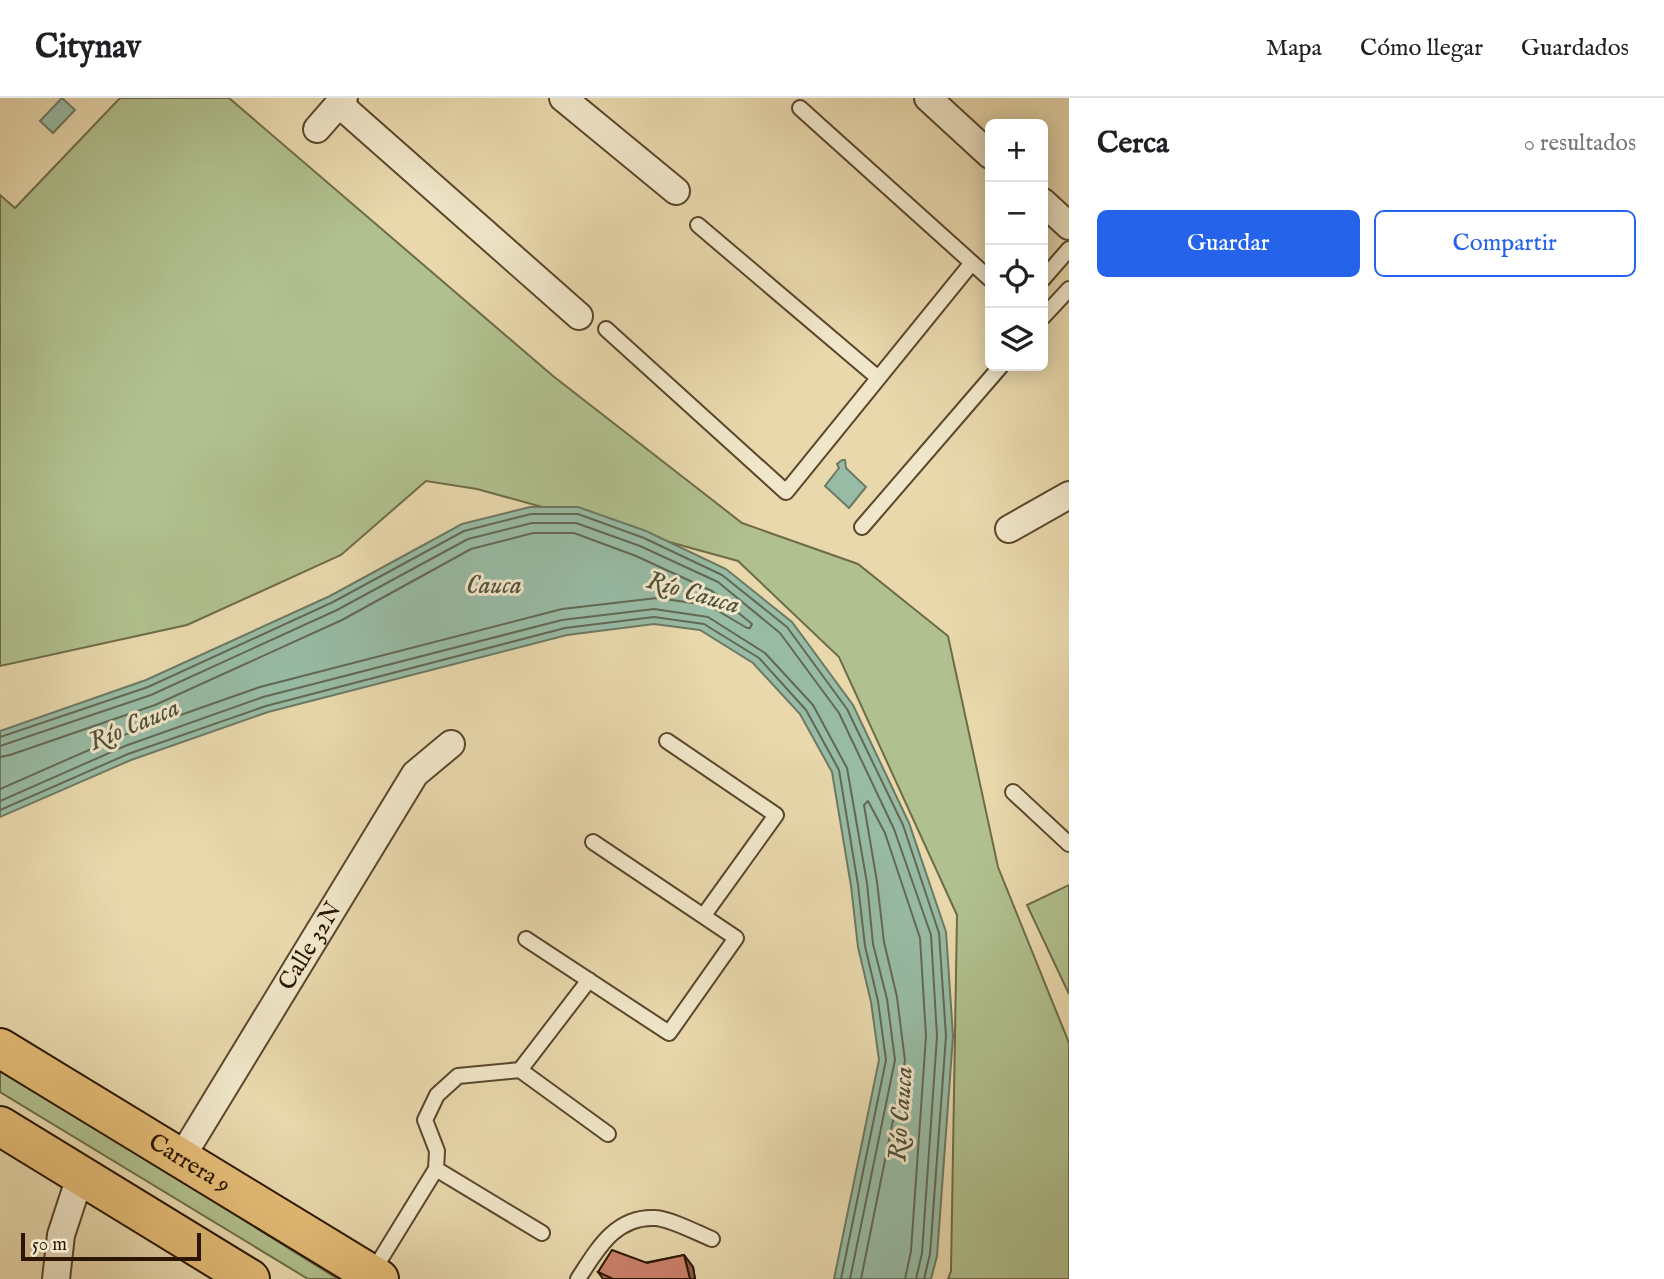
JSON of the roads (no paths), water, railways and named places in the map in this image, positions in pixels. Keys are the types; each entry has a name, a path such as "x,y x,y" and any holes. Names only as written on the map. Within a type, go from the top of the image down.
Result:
{"main road":[{"name":"Carrera 9","path":"0,1048 375,1277"},
{"path":"0,1126 250,1279"}],"street":[{"path":"563,98 676,191"},
{"path":"928,98 985,150"},
{"path":"317,129 342,101 579,316"},
{"path":"1048,207 1069,226"},
{"path":"1009,529 1069,495"},
{"name":"Calle 32N","path":"181,1158 415,774 451,744"},
{"path":"56,1279 61,1235 80,1177"}],"lane":[{"path":"800,108 985,275"},
{"path":"698,225 877,377"},
{"path":"1048,273 1069,249"},
{"path":"606,329 786,492 971,264"},
{"path":"1048,312 1069,289"},
{"path":"862,527 997,371"},
{"path":"667,741 776,815 704,915"},
{"path":"1013,792 1069,844"},
{"path":"526,939 669,1033 736,938 593,842"},
{"path":"520,1070 589,980"},
{"path":"375,1277 436,1169 437,1151 425,1120 437,1095 458,1076 520,1070 608,1134"},
{"path":"436,1169 542,1233"},
{"path":"578,1279 606,1237 629,1221 657,1218 712,1239"}],"water":[{"path":"62,98 75,110 53,133 40,121"},
{"path":"842,460 845,460 846,468 866,487 849,508 825,486"},
{"name":"Cauca","path":"530,507 578,507 646,531 726,569 792,622 853,705 909,823 946,932 953,1036 937,1256 931,1279 834,1279 879,1060 871,1002 858,947 832,772 800,714 753,663 700,630 654,624 567,635 268,712 131,760 0,817 0,731 146,680 330,596 462,524"}],"water label":[{"name":"Río Cauca","path":"693,593"},
{"name":"Río Cauca","path":"134,725"},
{"name":"Río Cauca","path":"901,1114"}]}
